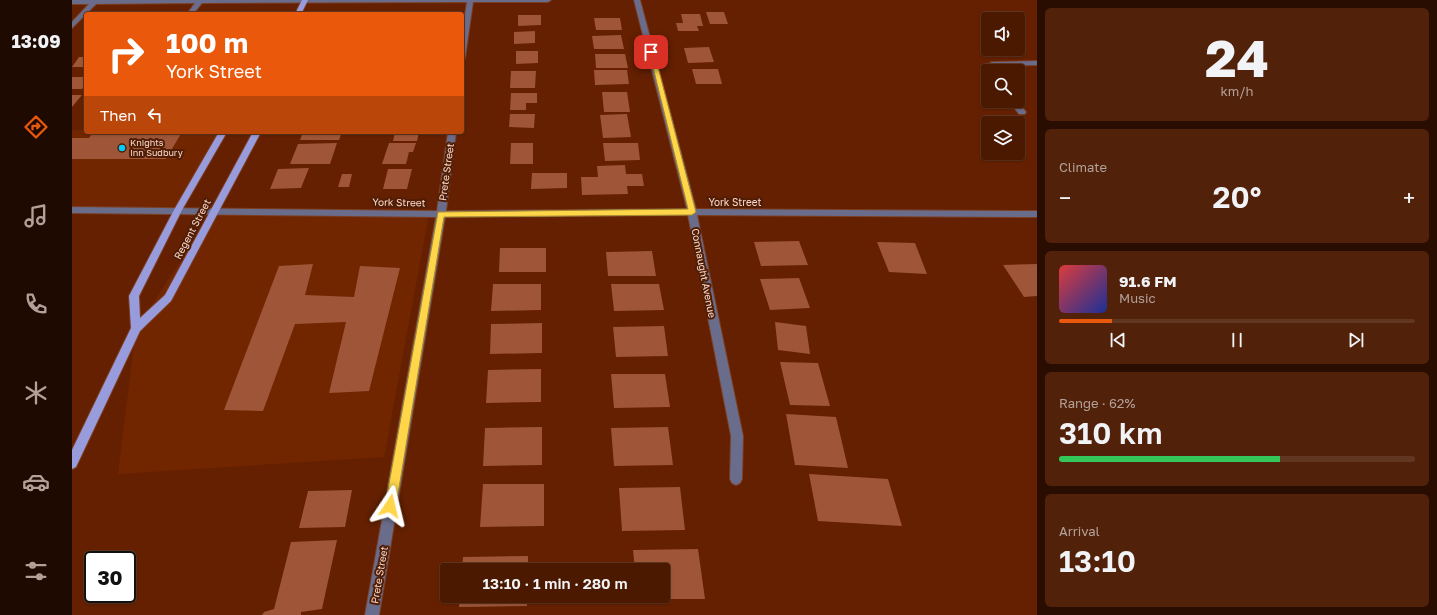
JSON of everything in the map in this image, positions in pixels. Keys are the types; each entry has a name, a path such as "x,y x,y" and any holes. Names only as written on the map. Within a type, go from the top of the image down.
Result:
{"main road":[{"path":"299,12 305,1"},
{"name":"Regent Street","path":"136,328 134,296 178,210 222,134"},
{"name":"Regent Street","path":"72,463 136,328 168,298 256,134"}],"street":[{"path":"464,44 470,0"},
{"path":"72,2 548,0"},
{"name":"Connaught Avenue","path":"637,0 692,212 737,436 736,479"},
{"path":"85,12 95,1"},
{"path":"192,12 200,1"},
{"path":"72,26 84,13"},
{"path":"992,64 1037,63"},
{"path":"1019,108 1022,112"},
{"name":"Prete Street","path":"372,615 441,214 452,134"},
{"name":"York Street","path":"72,210 215,210 441,214 692,212 1037,214"}],"shaded area":[{"path":"72,130 84,130 84,134 221,134 177,209 72,209"},
{"path":"215,210 429,214 384,457 118,474 136,328"}],"building":[{"path":"706,12 724,12 728,24 710,24"},
{"path":"681,14 700,14 703,26 697,26 699,31 678,31 676,23 683,23"},
{"path":"518,15 541,15 541,25 518,26"},
{"path":"594,18 620,18 622,30 596,30"},
{"path":"535,31 535,43 514,44 514,32"},
{"path":"621,35 624,49 594,49 592,36"},
{"path":"709,47 714,62 688,63 684,48"},
{"path":"516,51 538,51 538,63 516,64"},
{"path":"595,54 625,54 628,68 596,68"},
{"path":"79,57 84,57 84,67 72,67"},
{"path":"692,69 718,69 722,84 696,84"},
{"path":"594,70 627,70 629,84 595,85"},
{"path":"511,71 536,71 535,88 510,88"},
{"path":"72,77 84,77 84,86 82,89 72,89"},
{"path":"602,92 627,92 630,112 604,112"},
{"path":"511,93 537,93 537,103 526,103 526,110 510,110"},
{"path":"72,95 82,95 72,107"},
{"path":"510,114 535,114 534,128 509,127"},
{"path":"627,114 631,137 603,138 600,115"},
{"name":"Knights Inn Sudbury","path":"92,134 181,134 166,159 72,159 72,138 89,138"},
{"path":"302,134 341,134 339,140 300,140"},
{"path":"395,134 419,134 417,141 393,141"},
{"path":"337,143 330,164 290,164 298,144"},
{"path":"389,143 416,143 413,152 409,152 406,164 382,164"},
{"path":"511,143 533,143 533,164 510,164"},
{"path":"603,143 638,143 640,160 605,161"},
{"path":"625,165 626,174 642,174 644,186 627,186 628,194 582,195 581,177 598,177 597,166"},
{"path":"309,168 301,188 270,189 278,169"},
{"path":"388,169 412,169 407,189 383,189"},
{"path":"532,173 567,173 567,188 531,189"},
{"path":"342,174 352,174 349,187 338,187"},
{"path":"799,241 808,265 761,266 754,242"},
{"path":"877,242 915,243 927,274 889,272"},
{"path":"500,248 546,248 546,272 499,272"},
{"path":"652,251 656,276 608,276 606,252"},
{"path":"313,264 305,295 354,297 360,266 400,268 369,391 329,393 346,322 295,324 263,411 224,410 279,266"},
{"path":"1037,264 1037,296 1024,297 1003,265"},
{"path":"799,278 810,308 770,310 760,279"},
{"path":"493,284 541,284 541,310 491,311"},
{"path":"611,284 659,284 664,310 614,311"},
{"path":"775,322 806,326 810,354 778,350"},
{"path":"542,323 542,353 490,354 491,324"},
{"path":"664,326 668,356 616,357 613,327"},
{"path":"780,362 818,363 830,406 790,405"},
{"path":"541,369 541,402 486,403 488,370"},
{"path":"611,374 665,374 670,407 614,408"},
{"path":"786,414 836,417 848,468 795,465"},
{"path":"542,427 542,465 483,466 485,428"},
{"path":"668,427 673,465 614,466 611,428"},
{"path":"809,474 888,479 902,526 818,521"},
{"path":"483,484 544,484 544,526 480,527"},
{"path":"680,487 685,530 622,531 619,488"},
{"path":"352,490 345,527 299,528 308,491"},
{"path":"337,540 322,609 301,612 301,615 262,615 264,612 274,609 291,542"},
{"path":"698,549 705,599 670,599 670,563 634,563 633,550"},
{"path":"528,556 528,563 463,563 463,557"},
{"path":"459,603 527,603 527,606 459,607"}],"place":[{"name":"Knights Inn Sudbury","path":"122,148"}],"route":[{"path":"390,506 441,214 692,212 651,52"}]}
